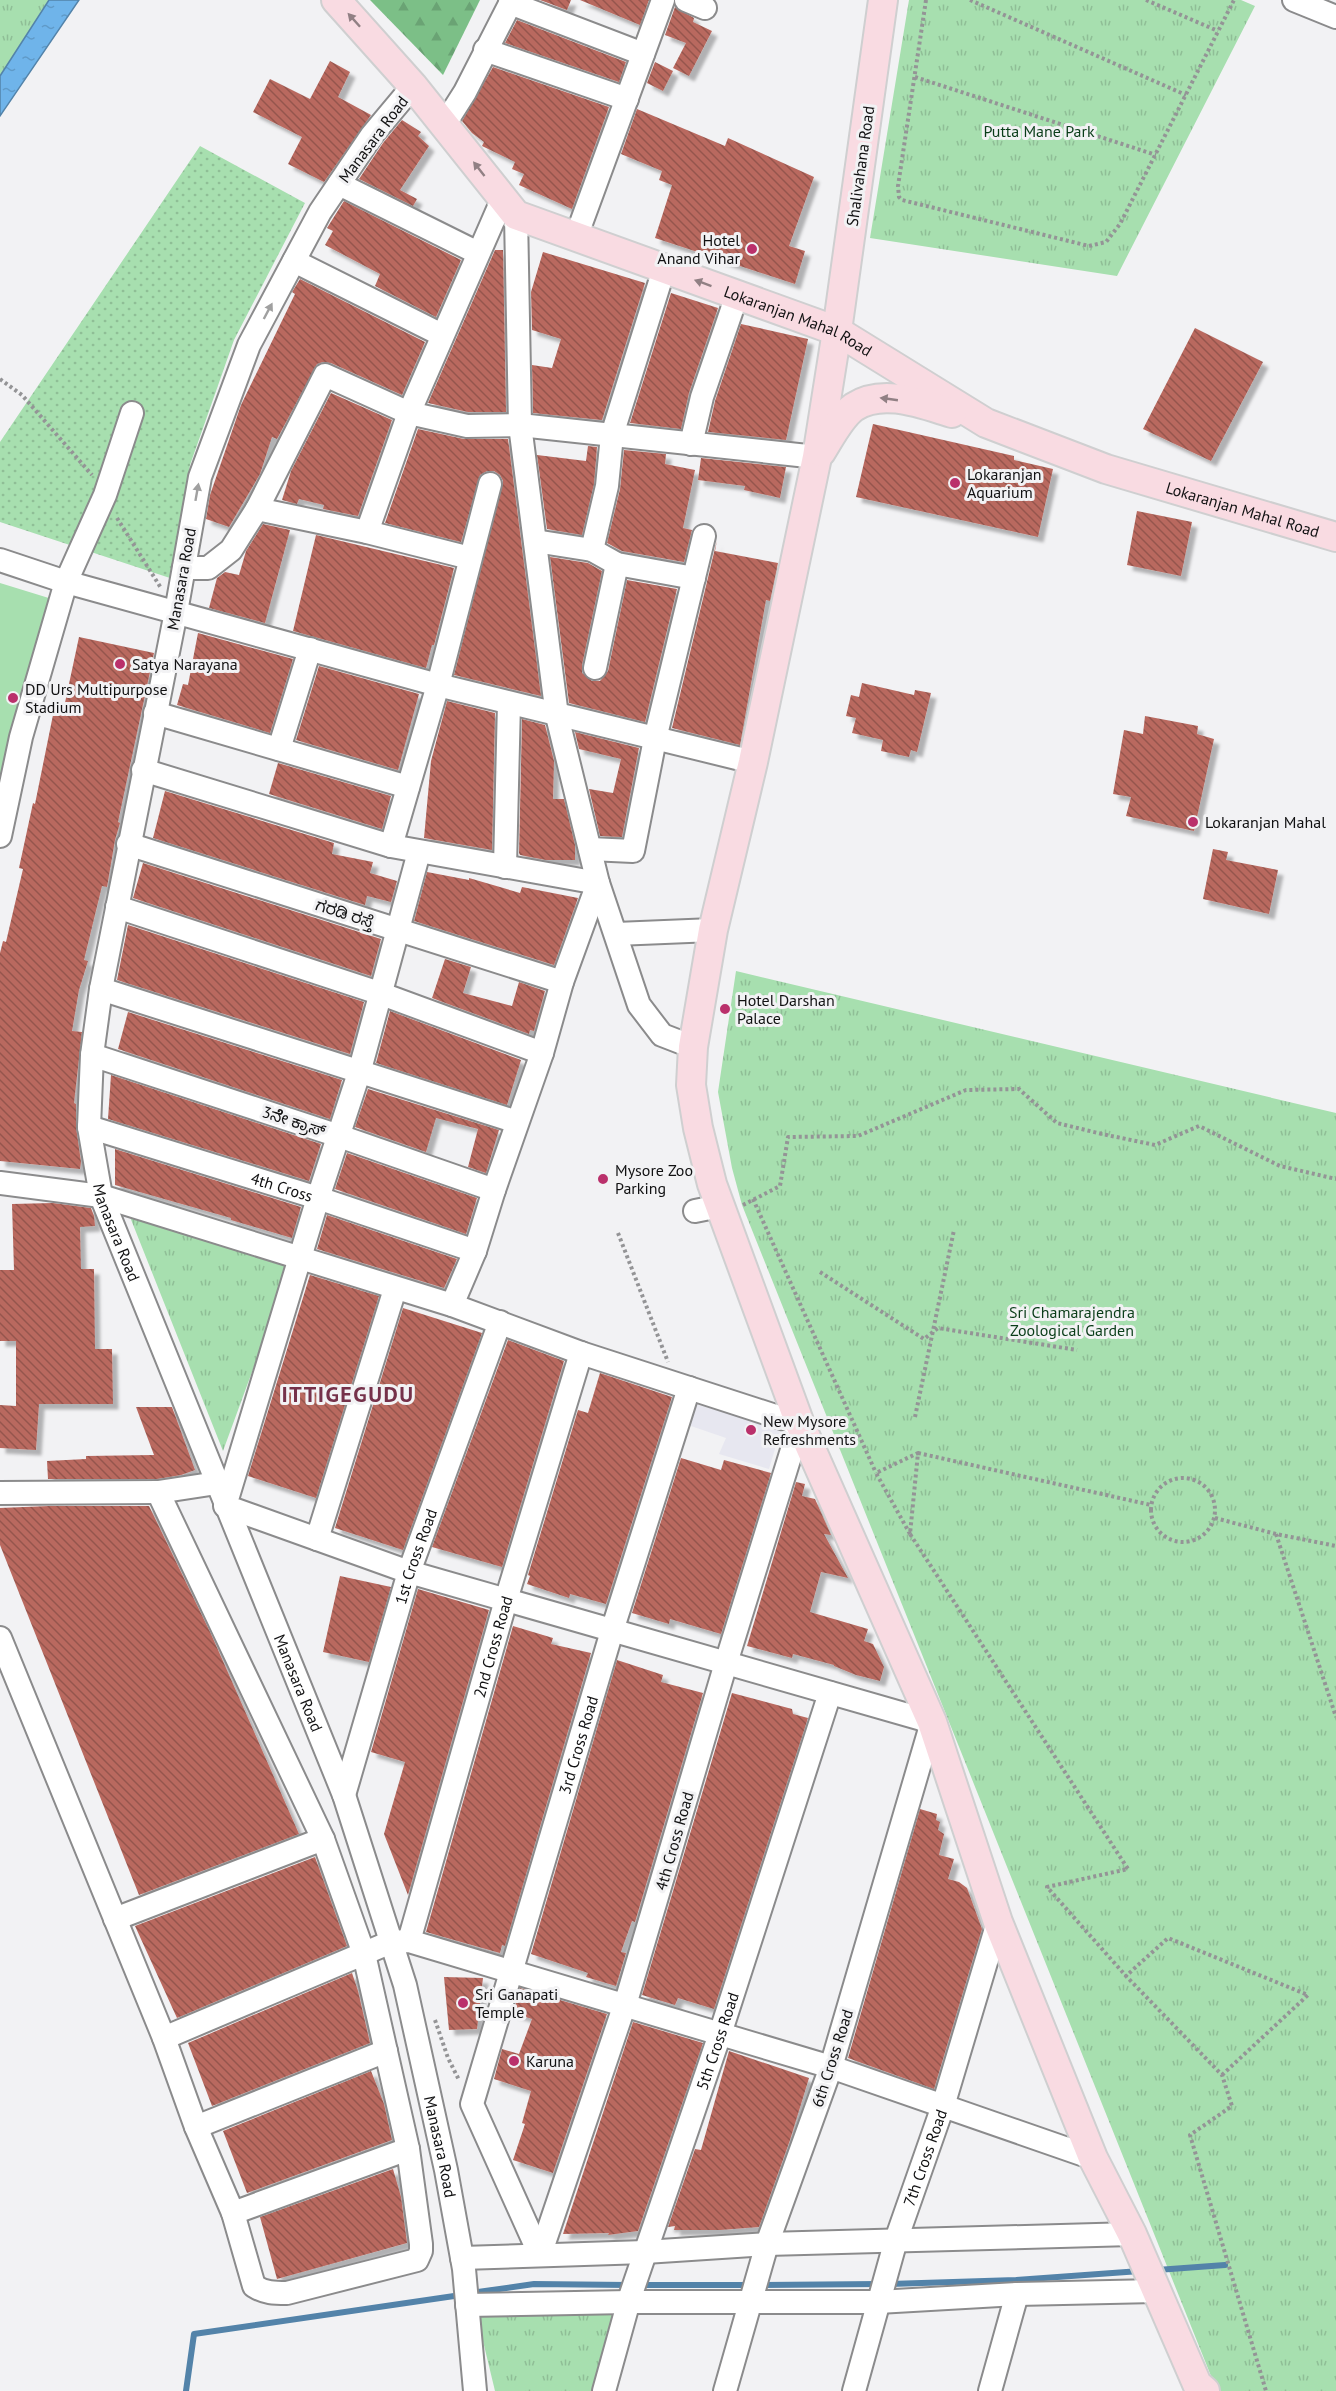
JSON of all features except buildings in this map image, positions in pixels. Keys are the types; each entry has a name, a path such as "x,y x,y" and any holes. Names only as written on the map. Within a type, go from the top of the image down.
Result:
{"main road":[{"path":"336,0 413,86 509,207"},
{"name":"Shalivahana Road","path":"883,0 817,457 753,762 713,930 693,1047 691,1085 698,1128 712,1184 713,1210 800,1424 932,1722 998,1922 1093,2158 1134,2238 1199,2389"},
{"name":"Lokaranjan Mahal Road","path":"509,207 576,237 837,331 986,423 1106,469 1336,537"},
{"path":"817,457 853,408 877,397 915,402 986,423"}],"street":[{"path":"576,237 663,0"},
{"path":"1294,0 1336,17"},
{"path":"444,125 465,92 511,2 643,54"},
{"path":"485,50 627,99"},
{"name":"Manasara Road","path":"413,86 372,135 320,212 249,345 200,477 176,612 128,844 101,989 92,1055 89,1127 101,1196 344,1795 400,1942 405,1985 446,2170 463,2263 474,2391"},
{"path":"339,184 478,253"},
{"path":"367,532 409,413 442,335 478,253 509,207"},
{"path":"509,207 520,425 557,716 598,883 639,1005 662,1035 693,1047"},
{"path":"294,261 442,335"},
{"path":"592,550 605,496 612,435 664,269"},
{"path":"691,444 702,396 737,295"},
{"path":"184,568 208,568 231,550 257,509 325,375 409,413 467,426 520,425 817,457"},
{"path":"0,836 21,737 66,582 105,495 132,414"},
{"path":"392,846 438,685 490,484"},
{"path":"257,509 367,532 470,558"},
{"path":"590,849 633,851 655,739 704,536"},
{"path":"535,541 592,550 617,564 694,578"},
{"path":"0,560 66,582 438,685 557,716 753,762"},
{"path":"595,668 617,564"},
{"path":"279,749 310,649"},
{"path":"506,867 509,703"},
{"path":"155,713 408,787"},
{"path":"143,770 392,846 598,883"},
{"name":"ಗರಡಿ ರಸ್ತೆ","path":"128,844 562,982"},
{"path":"419,852 359,1072 318,1198 225,1506 409,1572 932,1722"},
{"path":"452,1305 475,1251 542,1053 562,982 598,883"},
{"path":"117,907 379,993 542,1053"},
{"path":"616,934 713,930"},
{"path":"101,989 518,1122"},
{"name":"3ನೆೇ ಕ್ರಾಸ್","path":"92,1055 339,1136 494,1190"},
{"name":"4th Cross","path":"89,1127 318,1198 475,1251"},
{"path":"0,1183 101,1196 452,1305 581,1353 800,1424"},
{"path":"317,1539 396,1289"},
{"name":"1st Cross Road","path":"344,1795 409,1572 500,1322"},
{"name":"2nd Cross Road","path":"400,1942 581,1353"},
{"name":"3rd Cross Road","path":"472,2104 612,1631 689,1388"},
{"name":"4th Cross Road","path":"540,2255 625,2005 726,1663 800,1424"},
{"path":"0,1493 158,1492 217,1483"},
{"path":"0,1638 164,2038 196,2127 233,2213 254,2286 262,2291 287,2293 417,2260 421,2244 408,2149 364,1954 322,1839 158,1492"},
{"name":"5th Cross Road","path":"604,2391 629,2300 720,2034 830,1693"},
{"name":"6th Cross Road","path":"725,2391 764,2254 831,2067 932,1722"},
{"path":"115,1918 322,1839"},
{"name":"7th Cross Road","path":"854,2391 896,2240 943,2106 998,1922"},
{"path":"164,2038 364,1954 400,1942 625,2005 831,2067 1093,2158"},
{"path":"196,2127 386,2051"},
{"path":"472,2104 540,2255"},
{"path":"233,2213 408,2149"},
{"path":"463,2263 540,2255 642,2261 764,2254 896,2240 1134,2238"},
{"path":"467,2305 751,2297 1017,2294 1154,2287"},
{"path":"990,2391 1017,2294"}],"path":[{"path":"926,0 898,186 899,197 902,200 1089,246 1106,242 1120,224 1234,0"},
{"path":"970,0 1186,95"},
{"path":"1146,0 1218,31"},
{"path":"915,77 1156,154"},
{"path":"713,1210 753,1199 780,1186 788,1137 858,1136 966,1090 1019,1089 1056,1123 1155,1145 1198,1126 1280,1166 1336,1179"},
{"path":"753,1199 876,1473 909,1534 1128,1869 1047,1887 1126,1976 1222,2075 1232,2106 1190,2135 1266,2391"},
{"path":"915,1417 954,1230"},
{"path":"618,1233 668,1362 665,1380"},
{"path":"820,1272 924,1339 938,1328 1077,1350"},
{"path":"876,1473 918,1453 1151,1505"},
{"path":"909,1534 918,1453"},
{"path":"1190,1478 1200,1482 1214,1497 1215,1518 1211,1528 1203,1536 1182,1543 1162,1535 1151,1516 1151,1505 1154,1495 1169,1480 1190,1478"},
{"path":"1215,1518 1276,1534 1336,1546"},
{"path":"1276,1534 1336,1717"},
{"path":"1126,1976 1168,1938 1308,1995 1222,2075"},
{"path":"434,2015 448,2058 472,2104"}],"shaded area":[{"path":"695,1404 781,1429 769,1469 719,1454 726,1438 688,1425"}],"green space":[{"path":"0,0 49,0 0,76"},
{"path":"370,0 480,0 443,75"},
{"name":"Putta Mane Park","path":"909,0 1241,0 1255,6 1117,276 870,238"},
{"path":"200,146 305,203 234,340 190,465 173,579 0,522 0,442"},
{"name":"DD Urs Multipurpose Stadium","path":"0,583 52,599 0,797"},
{"name":"Sri Chamarajendra Zoological Garden","path":"736,971 1336,1113 1336,2391 1217,2391 742,1205 732,1168 718,1092"},
{"path":"128,1212 292,1263 223,1451"},
{"path":"622,2309 598,2391 495,2391 476,2312"}],"water":[{"path":"49,0 79,0 0,116 0,76"}],"waterway":[{"path":"1157,2270 1225,2265"},
{"path":"890,2284 1016,2280 1140,2271"},
{"path":"471,2293 534,2284 628,2285"},
{"path":"761,2285 880,2284"},
{"path":"638,2285 751,2285"},
{"path":"186,2391 194,2334 461,2295"}],"place":[{"name":"Hotel Anand Vihar","path":"752,249"},
{"name":"Lokaranjan Aquarium","path":"955,483"},
{"name":"Satya Narayana","path":"120,664"},
{"name":"DD Urs Multipurpose Stadium","path":"13,698"},
{"name":"Lokaranjan Mahal","path":"1193,822"},
{"name":"Hotel Darshan Palace","path":"725,1009"},
{"name":"Mysore Zoo Parking","path":"603,1179"},
{"name":"New Mysore Refreshments","path":"751,1430"},
{"name":"Sri Ganapati Temple","path":"463,2003"},
{"name":"Karuna","path":"514,2061"}],"district":[{"name":"ITTIGEGUDU","path":"348,1394"}]}
